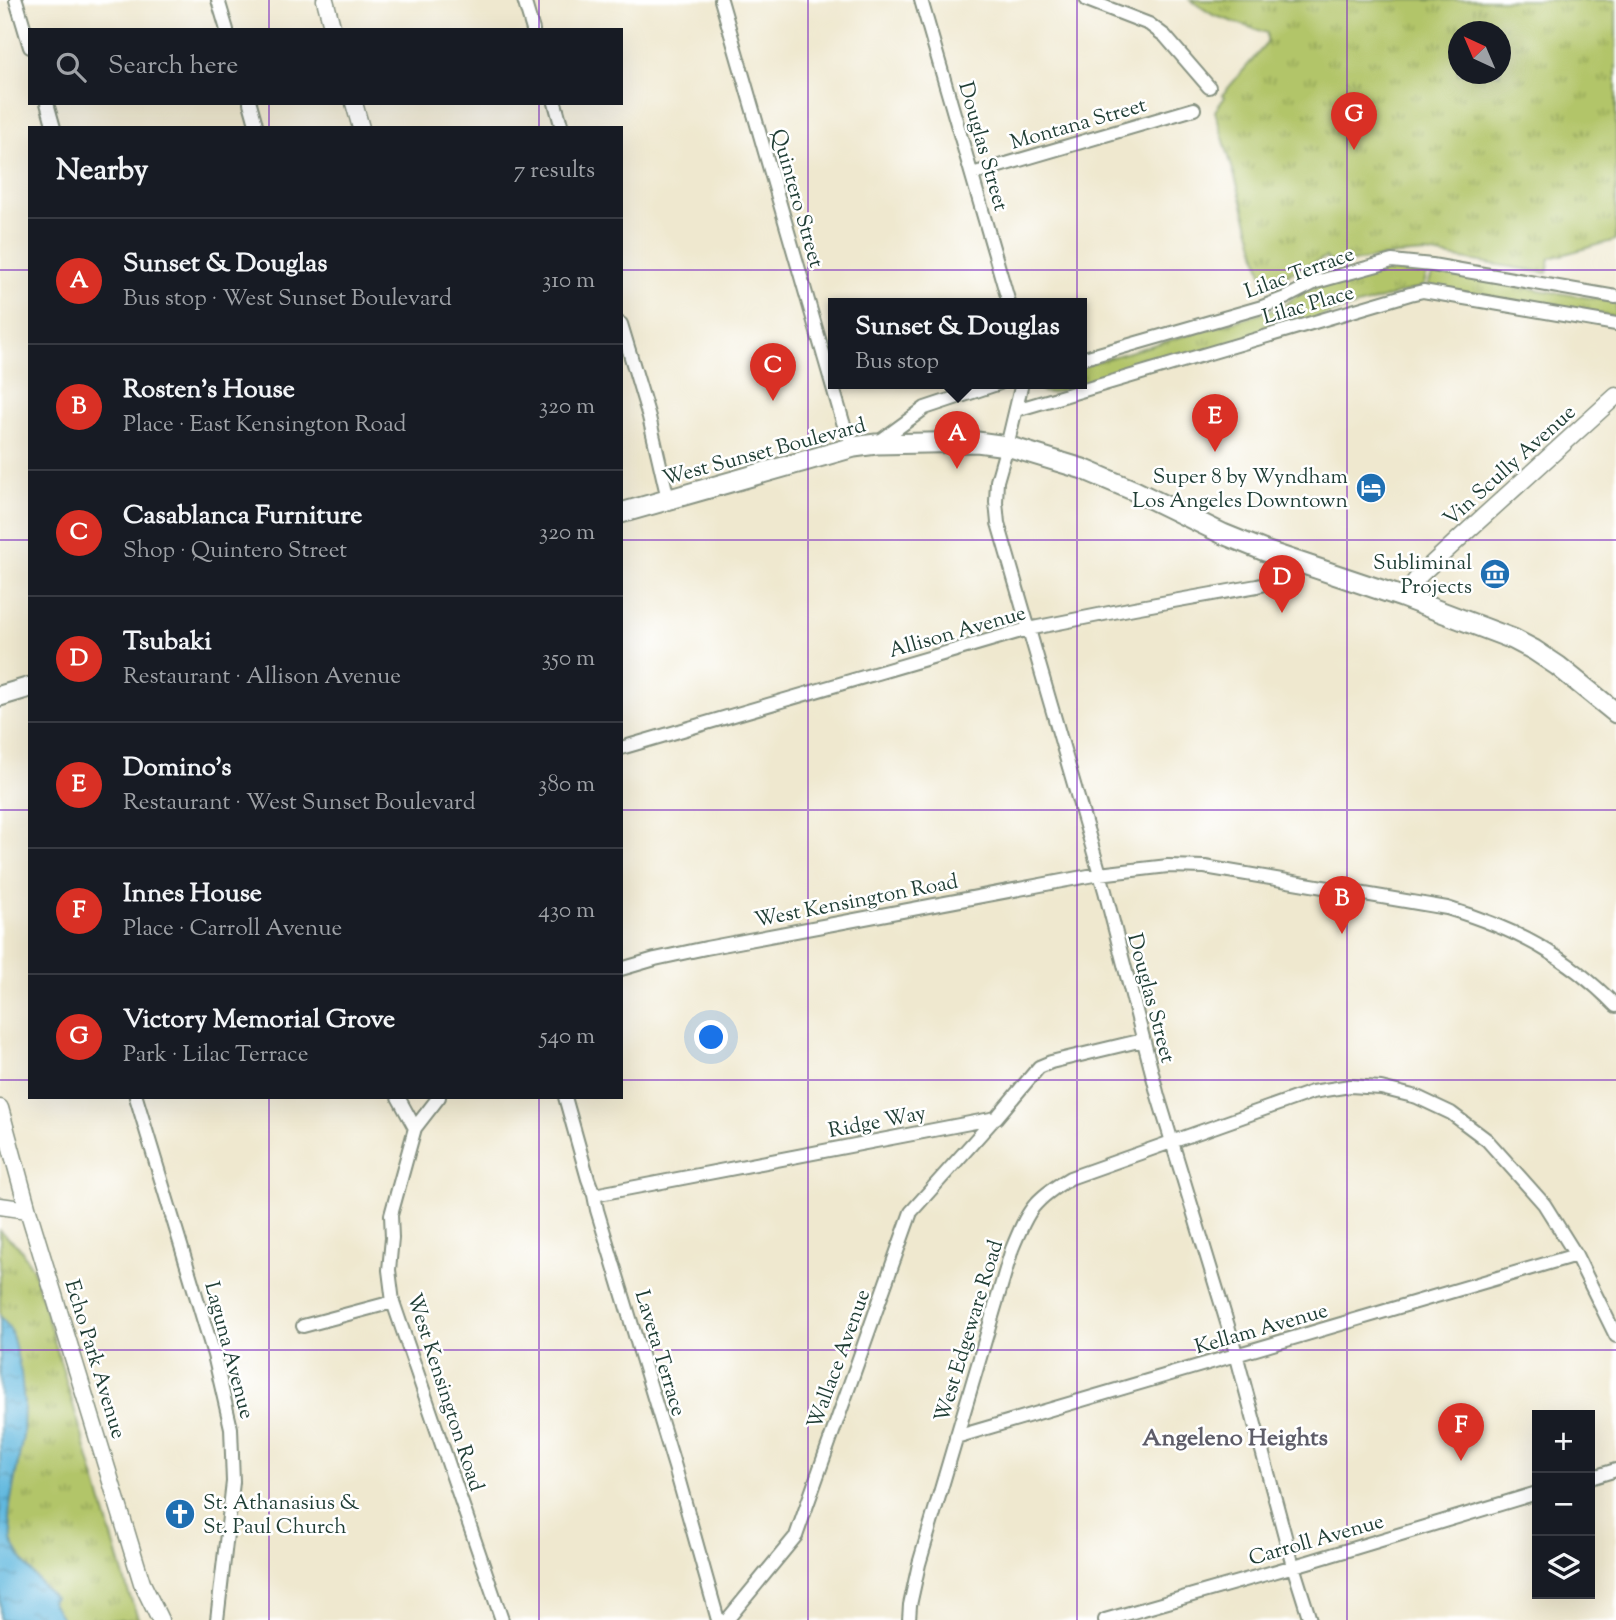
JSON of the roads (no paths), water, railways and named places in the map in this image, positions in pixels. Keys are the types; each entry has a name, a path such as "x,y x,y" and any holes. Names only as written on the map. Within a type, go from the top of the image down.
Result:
{"main road":[{"name":"West Sunset Boulevard","path":"623,512 854,447 976,442 1007,446 1104,477 1223,534 1486,628 1534,650 1616,713"},
{"path":"0,696 28,688"}],"street":[{"path":"16,0 28,40"},
{"path":"218,0 226,28"},
{"path":"324,0 332,28"},
{"path":"524,0 532,28"},
{"name":"Quintero Street","path":"721,0 828,370"},
{"name":"Douglas Street","path":"920,0 1008,298"},
{"path":"1087,0 1149,24 1165,36 1209,87"},
{"path":"48,105 53,126"},
{"path":"251,105 256,126"},
{"path":"355,105 360,126"},
{"path":"556,105 561,126"},
{"name":"Montana Street","path":"972,174 1194,109"},
{"name":"Lilac Terrace","path":"1087,357 1262,307 1316,282 1392,261 1432,265 1616,297"},
{"name":"Lilac Place","path":"1016,410 1423,292 1616,324"},
{"path":"623,331 649,417 668,499"},
{"name":"Quintero Street","path":"833,389 854,447"},
{"path":"876,444 925,408 982,389"},
{"name":"Douglas Street","path":"1021,389 997,481 998,523 1099,874 1158,1096 1236,1354 1310,1620"},
{"name":"Vin Scully Avenue","path":"1402,597 1462,536 1616,396"},
{"name":"Allison Avenue","path":"623,747 1028,629 1257,586 1270,583 1306,565"},
{"name":"West Kensington Road","path":"623,968 706,948 1099,874 1168,866 1205,867 1447,908 1483,918 1529,940 1566,963 1616,1006"},
{"path":"996,1118 1040,1067 1143,1040"},
{"name":"West Edgeware Road","path":"909,1620 919,1564 1012,1249 1034,1204 1070,1178 1312,1093 1350,1086 1381,1088 1417,1097 1451,1112 1487,1140 1544,1204 1576,1255 1616,1336"},
{"name":"Laguna Avenue","path":"137,1099 214,1355 231,1428 233,1482 218,1620"},
{"path":"399,1099 415,1128"},
{"name":"West Kensington Road","path":"437,1099 415,1128 391,1215 389,1269 393,1302 502,1620"},
{"name":"Laveta Terrace","path":"566,1099 718,1620"},
{"name":"Echo Park Avenue","path":"0,1108 28,1210 142,1583 160,1620"},
{"name":"Ridge Way","path":"594,1195 996,1118"},
{"name":"Wallace Avenue","path":"727,1620 796,1536 911,1212 996,1118"},
{"path":"0,1206 28,1210"},
{"name":"Kellam Avenue","path":"956,1437 1576,1255"},
{"path":"303,1326 393,1302"},
{"path":"1595,1476 1616,1470"},
{"name":"Carroll Avenue","path":"1105,1620 1532,1494"}],"water":[{"path":"0,1316 10,1329 14,1342 24,1404 23,1436 10,1505 11,1541 30,1571 54,1598 51,1601 63,1620 0,1620"}],"place":[{"name":"Victory Memorial Grove","path":"1354,150"},
{"name":"Casablanca Furniture","path":"773,401"},
{"name":"Domino's","path":"1215,452"},
{"name":"Sunset & Douglas","path":"957,469"},
{"name":"Super 8 by Wyndham Los Angeles Downtown","path":"1371,488"},
{"name":"Subliminal Projects","path":"1495,574"},
{"name":"Tsubaki","path":"1282,613"},
{"name":"Rosten's House","path":"1342,934"},
{"name":"Innes House","path":"1461,1461"},
{"name":"St. Athanasius & St. Paul Church","path":"180,1514"}],"district":[{"name":"Angeleno Heights","path":"1235,1437"}]}
